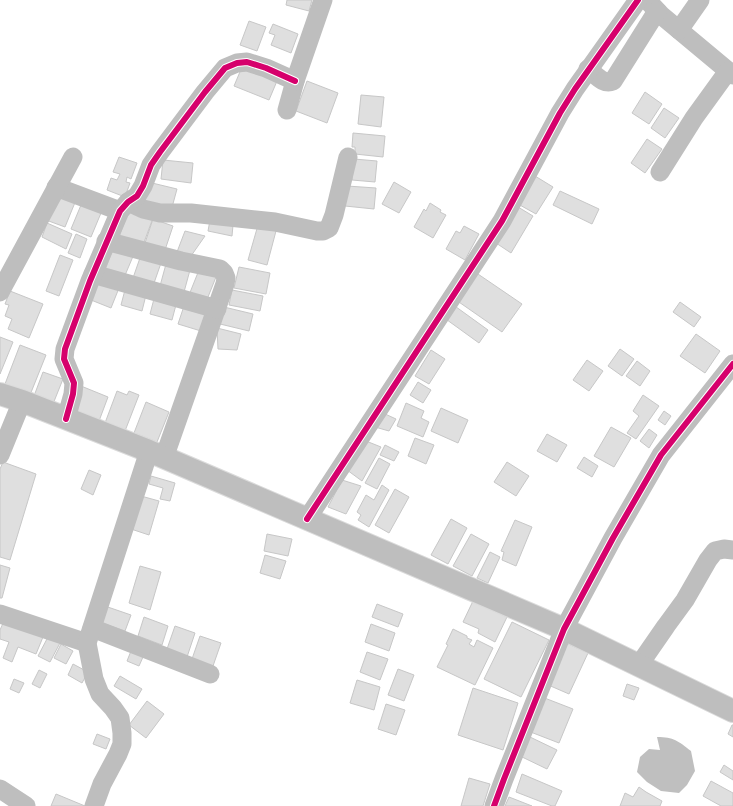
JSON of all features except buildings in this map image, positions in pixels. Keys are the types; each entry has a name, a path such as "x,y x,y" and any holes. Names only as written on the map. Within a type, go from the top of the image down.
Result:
{"main road":[{"path":"0,394 157,455 564,629 733,711"}],"street":[{"path":"287,110 295,80 323,0"},
{"path":"307,519 502,221 560,113 588,69 638,0"},
{"path":"679,30 700,0"},
{"path":"588,69 602,81 609,82 614,80 652,5 661,15 731,73 694,118 660,172"},
{"path":"66,419 73,394 74,383 64,359 65,349 106,241 124,207 137,196 143,186 151,165 205,92 225,68 237,63 247,62 295,80"},
{"path":"0,292 73,157"},
{"path":"56,187 124,207 143,208 160,213 191,213 275,222 323,231 328,228 334,215 348,157"},
{"path":"94,806 102,784 122,744 122,733 120,718 100,694 94,679 89,635 157,455 217,309 226,278 224,273 220,270 106,241"},
{"path":"93,274 217,309"},
{"path":"494,806 564,629 613,538 661,455 733,364"},
{"path":"0,455 22,402"},
{"path":"639,665 685,600 708,560 715,551 724,549 733,550"},
{"path":"0,614 89,635 210,674"},
{"path":"0,789 26,806"}],"shaded area":[{"path":"657,737 676,740 691,751 695,771 687,785 679,793 661,791 647,782 637,772 640,757 649,749 660,750"}],"cycle path":[{"path":"307,519 502,221 560,113 575,89 638,0"},
{"path":"66,419 73,394 74,383 64,359 65,349 90,281 120,211 128,202 137,196 143,186 151,165 205,92 225,68 237,63 247,62 266,68 295,81"},
{"path":"494,806 564,629 613,538 661,455 733,364"}]}
